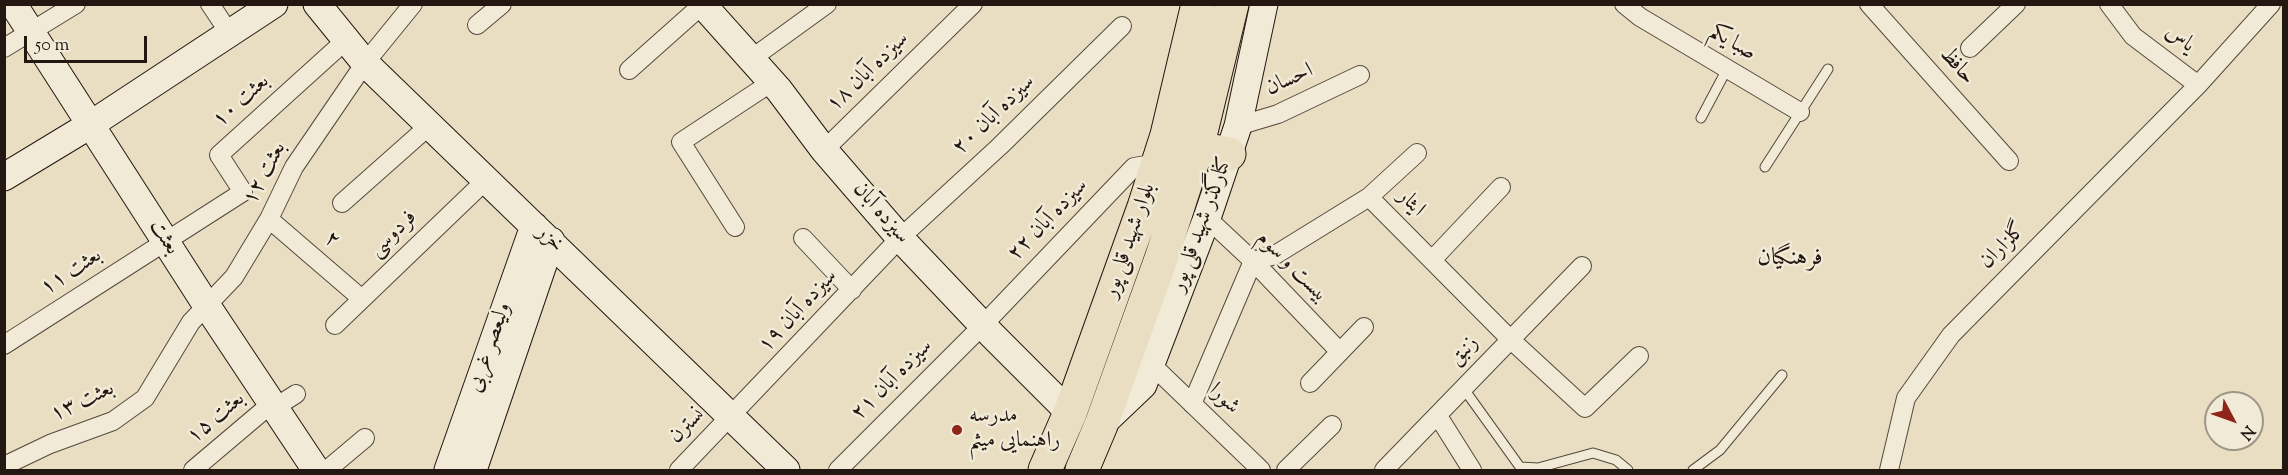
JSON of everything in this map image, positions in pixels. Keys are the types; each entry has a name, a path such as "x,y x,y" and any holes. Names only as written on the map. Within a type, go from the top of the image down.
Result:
{"highway":[{"name":"بلوار شهید قلی پور","path":"1045,471 1070,413 1144,207 1167,135 1197,4"},
{"name":"بلوار شهید قلی پور","path":"1082,471 1162,256 1197,148 1232,4"},
{"path":"1197,148 1234,140"}],"street":[{"name":"بعثت","path":"13,4 207,306 280,402 316,471"},
{"path":"4,48 76,4"},
{"path":"210,4 230,33"},
{"path":"4,177 90,125 274,4"},
{"name":"خزر","path":"317,4 365,63 786,471"},
{"name":"بعثت ۱۲","path":"207,306 234,277 269,219 294,167 365,63 413,4"},
{"path":"477,26 502,4"},
{"path":"751,59 827,4"},
{"name":"سیزده آبان ۱۸","path":"824,150 973,4"},
{"name":"کنارگذر شهید قلی پور","path":"1101,425 1143,385 1207,218 1234,140 1263,4"},
{"name":"صبا یکم","path":"1624,4 1645,11 1727,69 1800,112"},
{"name":"حافظ","path":"1869,4 2009,161"},
{"path":"1970,48 2016,4"},
{"name":"یاس","path":"2109,4 2133,36 2198,85"},
{"name":"گلزاران","path":"1889,471 1906,398 1951,335 2198,85 2271,4"},
{"path":"629,70 702,5"},
{"name":"سیزده آبان","path":"702,5 772,82 824,150 900,238 1070,413"},
{"name":"سیزده آبان ۲۰","path":"900,238 1000,146 1122,26"},
{"name":"بعثت ۱۰","path":"165,242 243,192 219,155 345,41"},
{"name":"احسان","path":"1234,140 1278,114 1360,75"},
{"path":"735,227 681,142 772,82"},
{"path":"342,204 430,125"},
{"path":"1370,197 1417,153"},
{"name":"سیزده آبان ۲۲","path":"983,326 1134,168 1158,163"},
{"name":"فردوسی","path":"335,325 486,180"},
{"path":"1432,260 1501,187"},
{"name":"ایثار","path":"1253,261 1275,255 1370,197 1510,339 1585,408 1639,356"},
{"name":"بیست و سوم","path":"1207,218 1253,261 1340,352"},
{"name":"۲","path":"269,219 362,299"},
{"name":"ولیعصر غربی","path":"473,471 486,399 542,233"},
{"path":"803,238 852,290"},
{"name":"سیزده آبان ۱۹","path":"732,418 900,238"},
{"name":"بعثت ۱۱","path":"4,345 165,242"},
{"path":"1192,404 1253,261"},
{"name":"زنبق","path":"1384,471 1582,266"},
{"name":"بعثت ۱۳","path":"4,466 50,444 113,421 145,398 191,322 207,306"},
{"name":"سیزده آبان ۲۱","path":"838,471 983,326"},
{"path":"1310,383 1364,327"},
{"name":"شورا","path":"1151,364 1261,471"},
{"name":"ولیعصر غربی","path":"448,471 486,399"},
{"name":"بعثت ۱۵","path":"193,471 280,402"},
{"path":"1438,416 1472,471"},
{"name":"نسترن","path":"679,471 732,418"},
{"path":"1286,471 1332,425"},
{"path":"327,471 365,438"},
{"path":"4,466 7,471"}],"lane":[{"path":"1701,118 1727,69"},
{"path":"1765,167 1828,69"},
{"path":"1693,471 1720,450 1782,375"},
{"path":"1464,389 1520,467 1538,468 1593,453 1616,460 1628,471"}],"place":[{"name":"مدرسه راهنمایی میثم","path":"957,430"}],"district":[{"name":"فرهنگیان","path":"1790,260"}]}
